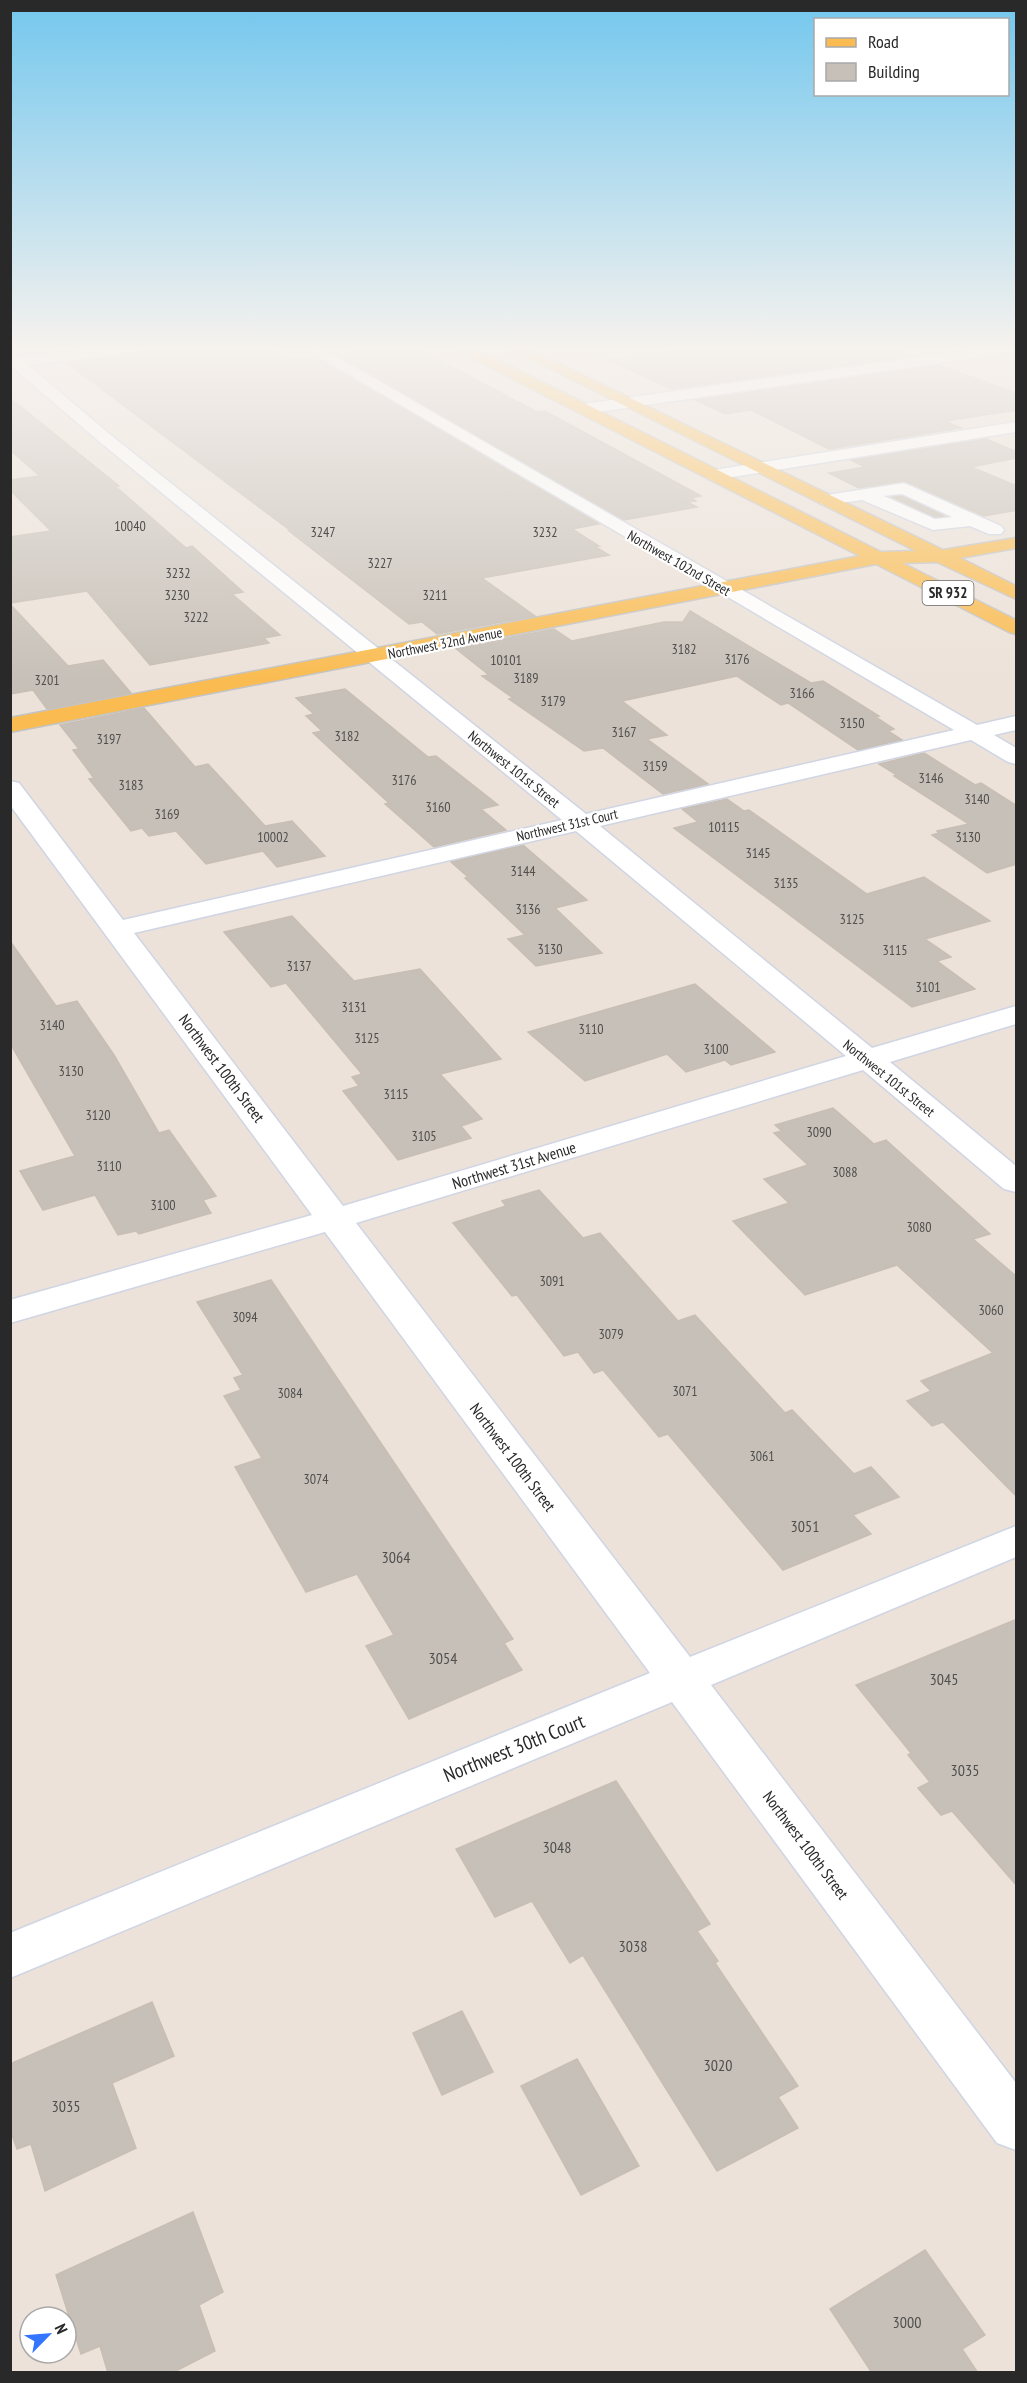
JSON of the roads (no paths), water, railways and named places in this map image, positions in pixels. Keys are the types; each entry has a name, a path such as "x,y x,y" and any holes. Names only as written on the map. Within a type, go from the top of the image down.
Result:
{"main road":[{"name":"SR 932","path":"683,459 1017,628"},
{"name":"SR 932","path":"741,459 1017,593"},
{"name":"Northwest 32nd Avenue","path":"880,558 917,544 1017,526"},
{"name":"Northwest 32nd Avenue","path":"10,725 375,657 880,558 941,556 1017,543"}],"street":[{"name":"Northwest 101st Street","path":"131,459 580,822 1017,1182"},
{"name":"Northwest 102nd Street","path":"502,459 1017,757"},
{"path":"714,475 816,459"},
{"path":"827,501 864,494 933,525 973,520 995,530"},
{"name":"Northwest 31st Court","path":"118,929 1017,723"},
{"name":"Northwest 100th Street","path":"10,788 1017,2125"},
{"name":"Northwest 31st Avenue","path":"10,1312 334,1219 1017,1015"},
{"name":"Northwest 30th Court","path":"10,1956 1017,1541"}]}
